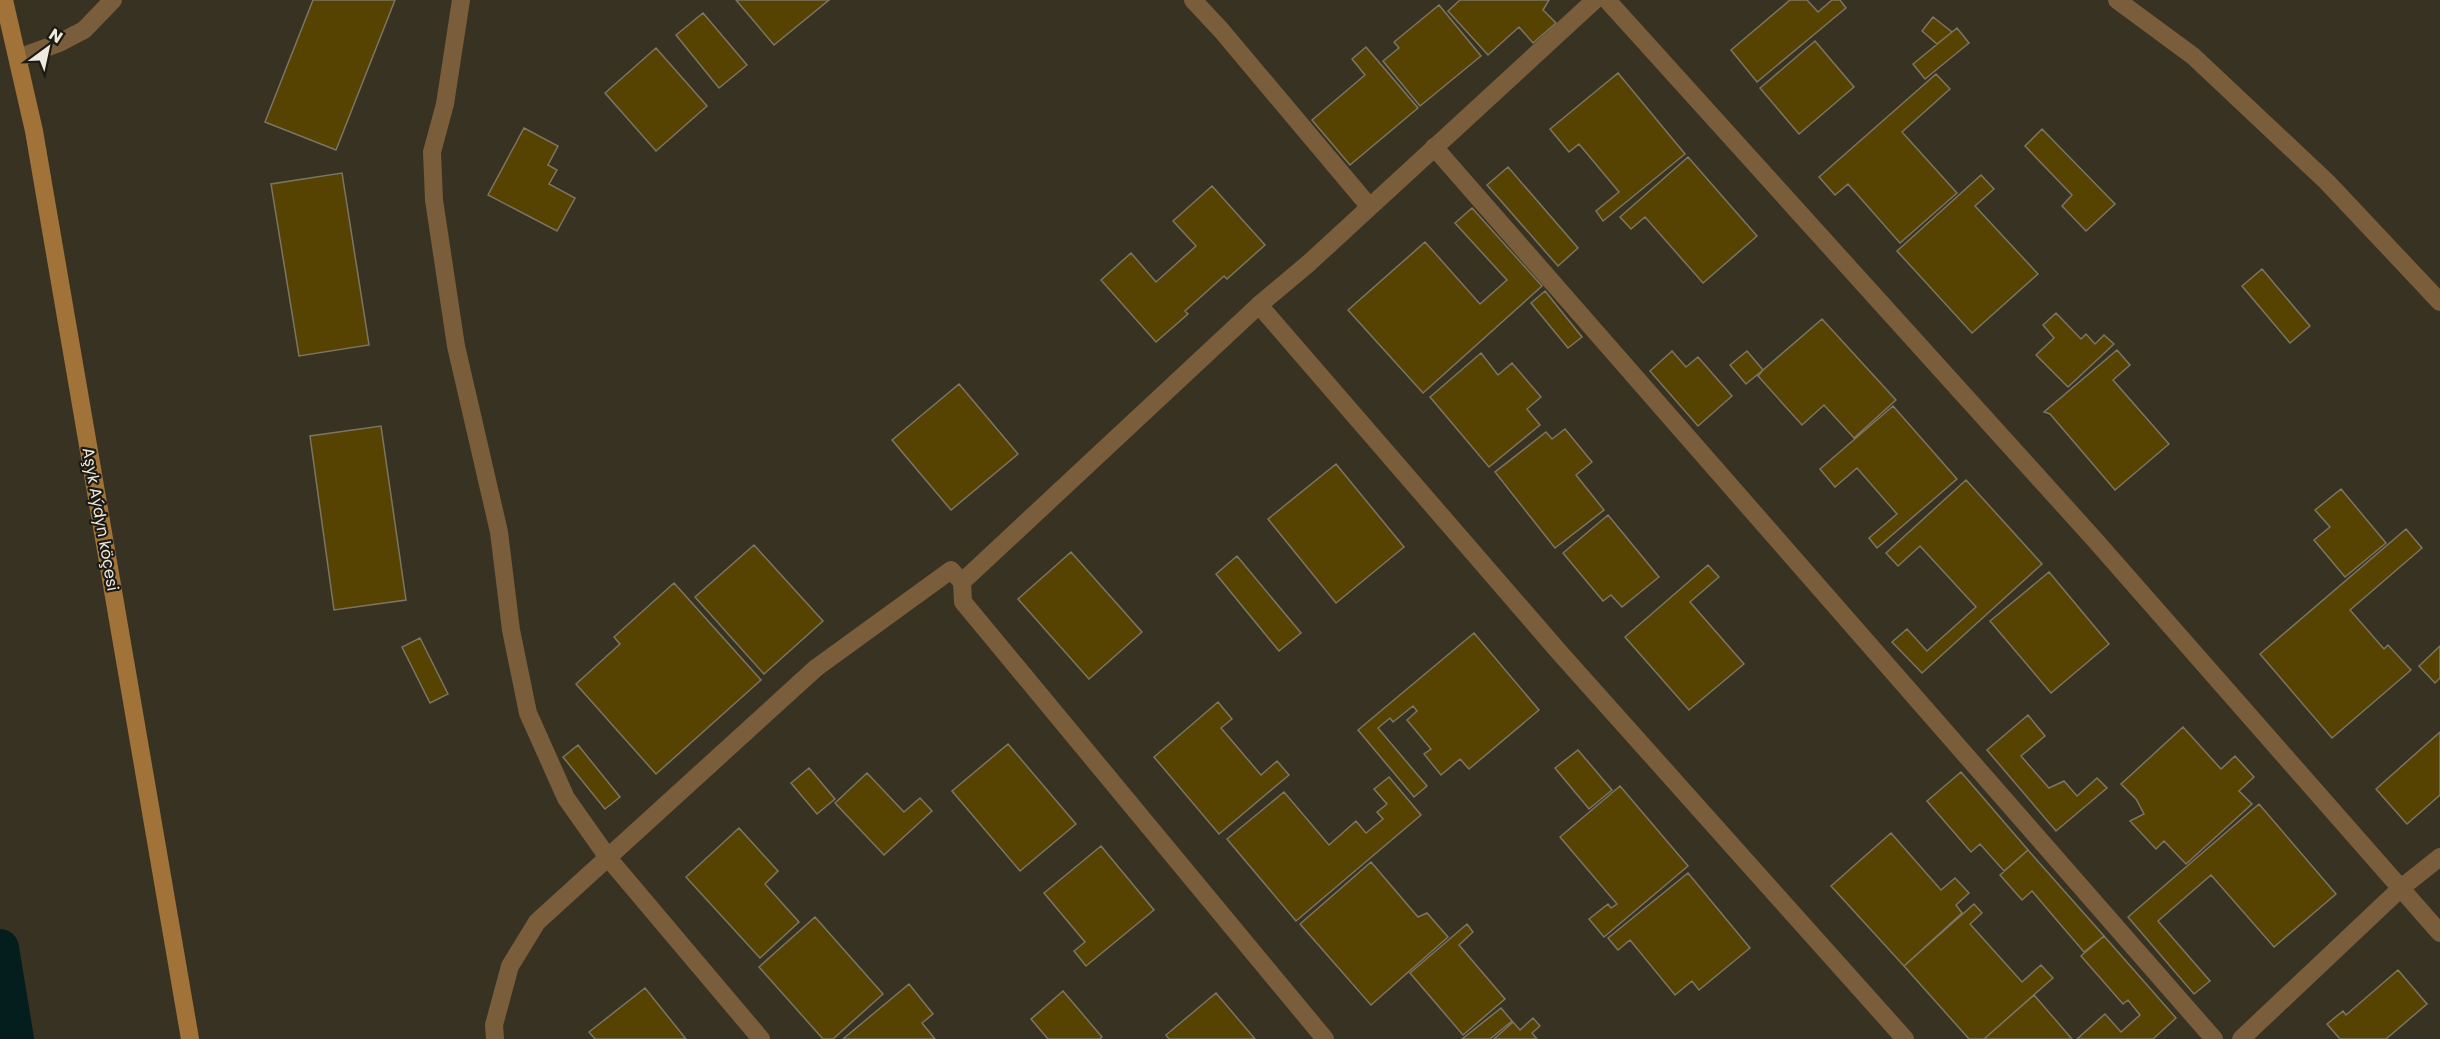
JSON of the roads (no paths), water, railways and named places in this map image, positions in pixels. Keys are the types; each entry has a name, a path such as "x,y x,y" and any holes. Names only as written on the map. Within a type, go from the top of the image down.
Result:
{"main road":[{"name":"Aşyk Aýdyn köçesi","path":"4,0 34,131 190,1039"}],"street":[{"path":"18,57 59,43 84,30 113,0"},
{"path":"461,0 445,104 432,152 434,200 456,346 499,532 511,630 528,714 566,798 609,859 761,1039"},
{"path":"1193,0 1370,206"},
{"path":"962,582 1259,305 1309,263 1595,0"},
{"path":"1607,0 2095,540 2440,933"},
{"path":"2117,0 2201,64 2327,182 2440,302"},
{"path":"1434,147 2214,1039"},
{"path":"1259,305 1560,653 1905,1039"},
{"path":"495,1039 494,1025 510,966 537,922 609,859 816,668 951,570 962,582 963,602 1325,1039"},
{"path":"2241,1039 2401,888 2440,857"}],"waterway":[{"path":"0,948 15,1039"}]}
